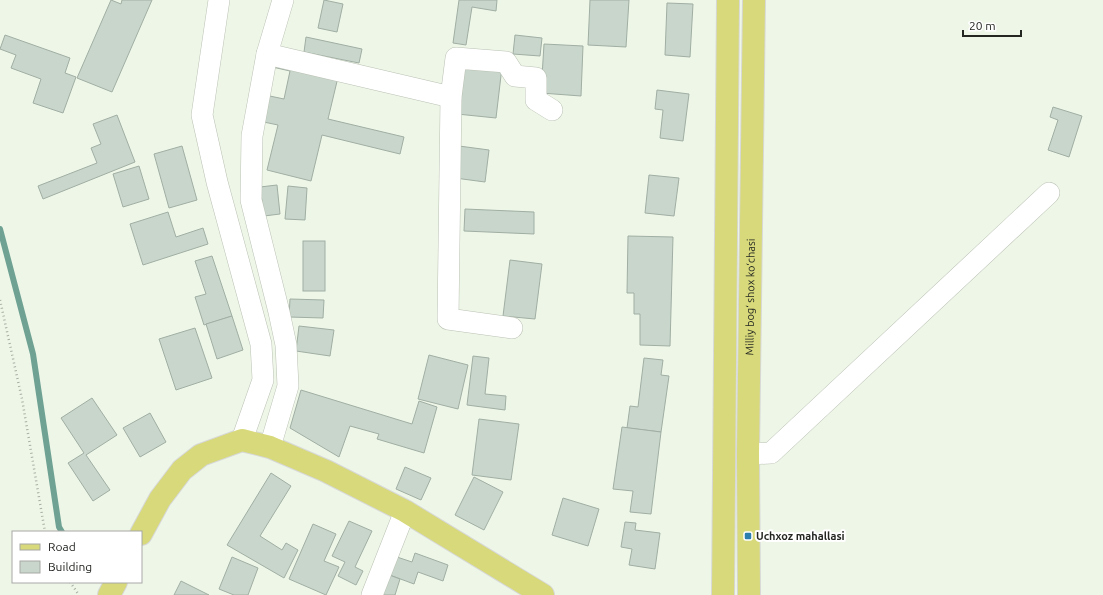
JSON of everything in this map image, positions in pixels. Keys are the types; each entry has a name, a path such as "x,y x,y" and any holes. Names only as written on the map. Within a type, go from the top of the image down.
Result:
{"main road":[{"path":"723,595 728,0"},
{"name":"Milliy bog‘ shox ko‘chasi","path":"748,595 748,454 754,0"},
{"path":"727,77 753,78"},
{"path":"726,218 751,217"},
{"path":"142,532 160,499 182,470 201,455 242,440 270,447 326,471 405,511 543,595"},
{"path":"109,595 115,583"}],"street":[{"path":"219,0 202,115 217,182 262,344 263,380 242,440"},
{"path":"270,447 288,386 286,345 251,200 252,136 267,54 283,0"},
{"path":"267,54 451,96"},
{"path":"512,328 448,319 451,96 456,58 506,62 515,76 536,78 536,100 552,110"},
{"path":"748,454 771,453 1049,193"},
{"path":"372,595 405,511"}],"path":[{"path":"0,300 22,399 45,531"},
{"path":"71,583 79,595"}],"building":[{"path":"111,0 121,4 122,0 152,0 112,92 77,78"},
{"path":"324,0 343,4 337,32 318,28"},
{"path":"459,0 497,0 496,11 472,7 466,45 453,43"},
{"path":"590,0 629,0 626,47 588,45"},
{"path":"667,3 693,4 690,57 665,55"},
{"path":"5,35 70,58 65,73 76,77 63,113 33,103 41,79 11,68 16,55 0,49"},
{"path":"515,35 542,38 540,56 513,54"},
{"path":"306,37 362,49 359,63 304,52"},
{"path":"544,44 583,46 581,96 541,93"},
{"path":"463,63 502,67 496,118 457,114"},
{"path":"268,66 339,73 328,119 404,137 400,154 322,135 311,181 267,170 278,125 259,121 265,95 284,99 290,71"},
{"path":"657,90 689,94 683,141 660,138 663,110 655,109"},
{"path":"1053,107 1082,116 1069,157 1048,150 1058,120 1050,117"},
{"path":"117,115 135,162 43,199 38,186 97,163 91,148 101,144 93,124"},
{"path":"182,146 197,200 169,208 154,154"},
{"path":"459,146 489,150 485,182 455,178"},
{"path":"139,166 149,199 123,207 113,174"},
{"path":"649,175 679,178 674,216 645,213"},
{"path":"277,185 280,214 264,216 260,187"},
{"path":"288,186 307,188 305,220 285,219"},
{"path":"465,209 534,212 534,234 464,231"},
{"path":"168,212 176,237 203,228 208,244 143,265 130,224"},
{"path":"628,236 673,237 670,346 640,345 640,314 634,314 634,293 627,293"},
{"path":"303,241 325,241 325,291 303,291"},
{"path":"212,256 232,316 204,325 195,297 206,294 195,261"},
{"path":"510,260 542,264 535,319 503,316"},
{"path":"290,299 324,300 323,318 289,317"},
{"path":"232,316 243,350 217,359 206,324"},
{"path":"299,326 334,330 330,356 296,351"},
{"path":"195,328 212,378 176,390 159,339"},
{"path":"429,355 468,365 458,409 418,399"},
{"path":"473,356 489,358 485,394 506,396 505,410 467,405"},
{"path":"644,358 663,360 661,375 669,376 661,432 627,428 630,406 638,407"},
{"path":"301,390 412,424 419,401 437,407 424,453 377,439 379,434 350,426 339,457 290,428"},
{"path":"92,398 117,435 86,455 110,490 93,501 68,463 84,453 61,418"},
{"path":"150,413 166,442 140,457 123,428"},
{"path":"479,419 519,424 511,480 472,475"},
{"path":"622,427 661,432 651,514 630,512 633,491 613,489"},
{"path":"405,467 431,478 421,500 396,489"},
{"path":"271,473 291,486 260,536 282,550 286,543 298,550 284,578 227,545"},
{"path":"474,477 503,492 484,530 455,515"},
{"path":"563,498 599,509 588,546 552,535"},
{"path":"349,521 372,531 355,567 363,571 356,585 338,576 345,562 332,556"},
{"path":"625,522 636,523 635,530 660,533 655,569 629,565 632,549 621,547"},
{"path":"313,524 336,534 324,561 339,567 326,595 289,579"},
{"path":"415,553 448,565 443,581 418,572 414,584 387,574 394,556 412,562"},
{"path":"232,557 258,568 248,595 234,595 219,589"},
{"path":"384,573 400,579 395,595 376,595"},
{"path":"181,581 209,595 174,595"}],"waterway":[{"path":"0,229 33,354 59,527 61,531"}],"place":[{"name":"Uchxoz mahallasi","path":"748,536"}]}
